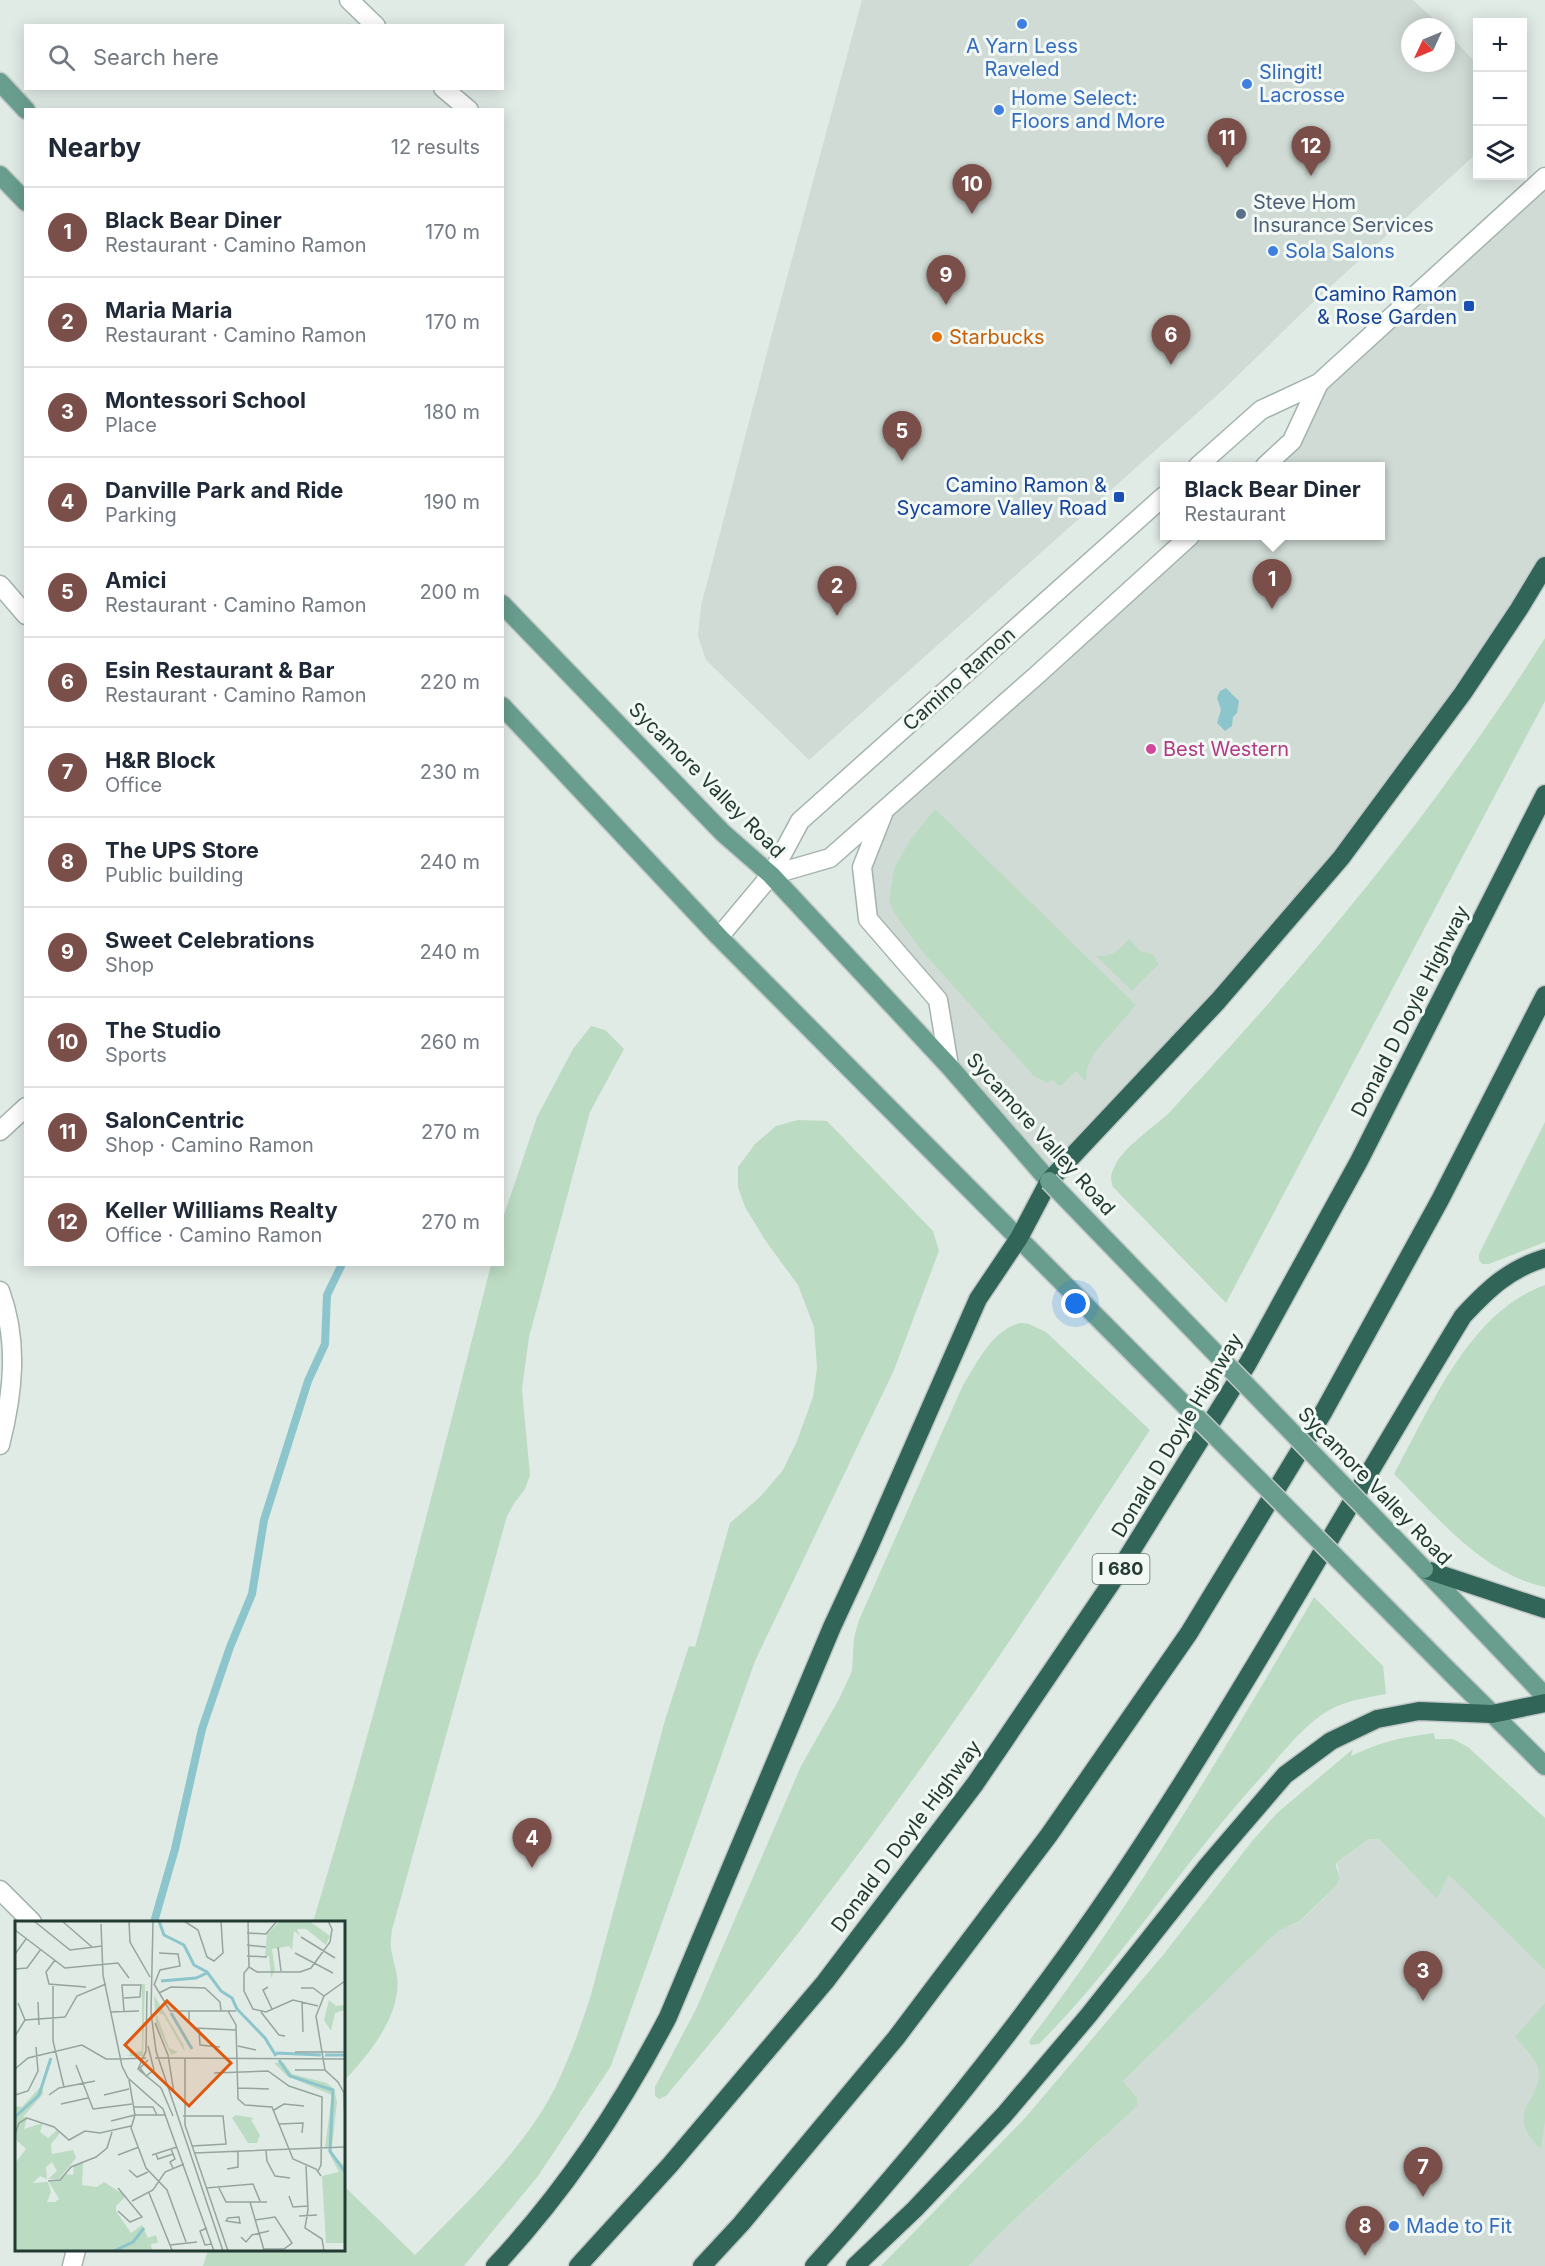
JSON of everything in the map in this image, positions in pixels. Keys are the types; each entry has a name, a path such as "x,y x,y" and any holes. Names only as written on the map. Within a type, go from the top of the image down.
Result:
{"highway":[{"path":"495,2266 524,2235 602,2131 639,2072 668,2017 832,1627 978,1299 1019,1238 1049,1181 1218,1001 1341,858 1463,693 1520,609 1545,566"},
{"name":"Donald D Doyle Highway","path":"578,2266 670,2166 825,1982 975,1784 1112,1582 1248,1364 1359,1161 1545,794"},
{"path":"702,2266 741,2224 896,2038 1049,1835 1189,1633 1324,1411 1440,1200 1545,995"},
{"path":"814,2266 885,2187 966,2089 1044,1986 1118,1882 1192,1769 1463,1316 1492,1285 1530,1262 1545,1258"},
{"path":"1424,1569 1545,1609"},
{"path":"855,2266 915,2209 1004,2115 1088,2016 1207,1866 1285,1775 1331,1741 1377,1719 1419,1711 1492,1714 1545,1703"}],"main road":[{"path":"0,82 24,108"},
{"path":"0,175 24,200"},
{"name":"Sycamore Valley Road","path":"504,606 723,833 771,875 949,1066 1049,1181 1545,1696"},
{"path":"504,708 719,937 1545,1766"}],"street":[{"path":"349,0 374,24"},
{"path":"445,90 467,108"},
{"path":"1202,462 1261,410 1319,383 1545,177"},
{"path":"1269,462 1293,441 1319,383"},
{"name":"Camino Ramon","path":"719,937 771,875 800,821 1160,500"},
{"path":"771,875 830,858 1186,540"},
{"path":"0,585 24,613"},
{"path":"885,809 862,867 868,919 938,1000 949,1066"},
{"path":"0,1131 24,1109"},
{"path":"0,1291 12,1337 13,1370 8,1414 0,1446"},
{"path":"0,1890 30,1921"},
{"path":"72,2266 76,2251"}],"shaded area":[{"path":"862,0 1413,0 1432,18 1401,18 1401,72 1455,72 1455,41 1473,60 1473,157 1307,308 1224,389 809,760 706,660 698,636 701,606"},
{"path":"1545,177 1545,566 1341,858 1049,1181 949,1066 938,1000 868,919 865,892 885,809 1186,540 1385,540 1385,462 1268,462 1319,383"},
{"path":"1369,1839 1379,1839 1437,1899 1449,1874 1545,1970 1545,2266 969,2266 997,2236 1103,2138 1137,2098 1123,2081 1277,1932 1301,1921 1337,1885 1340,1878 1337,1862"}],"green space":[{"path":"1545,638 1545,701 1226,1303 1113,1187 1111,1174 1130,1146 1170,1112 1250,1024 1341,918 1468,753"},
{"path":"935,809 1136,1005 1094,1053 1087,1069 1086,1082 1076,1071 1062,1085 1052,1080 1047,1083 1033,1075 922,951 894,913 889,901 894,869 910,840"},
{"path":"1129,939 1140,951 1152,954 1159,964 1132,991 1096,956 1115,952"},
{"path":"591,1026 605,1030 624,1049 590,1112 529,1337 522,1389 530,1475 525,1489 507,1516 392,1930 391,1948 397,1976 394,2005 382,2033 364,2059 345,2080 345,1921 313,1921 384,1677 491,1266 504,1266 504,1215 537,1117 573,1049"},
{"path":"798,1120 827,1121 933,1231 939,1251 894,1370 755,1661 611,2066 538,2176 464,2266 203,2266 208,2251 345,2251 345,2187 415,2255 473,2197 509,2156 542,2111 555,2088 590,1998 665,1720 689,1646 695,1647 730,1523 760,1497 783,1470 797,1441 813,1397 817,1368 814,1327 798,1285 765,1240 745,1207 738,1187 738,1167 755,1144 776,1126"},
{"path":"1545,1122 1545,1242 1489,1264 1482,1264 1479,1254"},
{"path":"1545,1285 1545,1587 1522,1580 1481,1557 1444,1525 1394,1474 1438,1392 1474,1339 1495,1316 1518,1298"},
{"path":"1021,1323 1046,1332 1150,1430 998,1658 875,1832 728,2022 666,2096 659,2099 655,2096 655,2087 696,2009 801,1766 852,1671 854,1638 859,1620 963,1385 994,1339 1011,1326"},
{"path":"1314,1597 1383,1666 1386,1694 1339,1705 1323,1714 1305,1729 1235,1807 1098,1979 1039,2044 1031,2045 1029,2042 1032,2037 1108,1931 1179,1821"},
{"path":"1434,1733 1435,1739 1453,1739 1468,1747 1545,1818 1545,1970 1449,1875 1437,1899 1379,1839 1369,1839 1337,1862 1340,1878 1337,1885 1300,1921 1277,1932 1123,2081 1137,2098 1137,2106 997,2236 969,2266 881,2266 1026,2117 1163,1955 1253,1840 1277,1813 1353,1749 1351,1756 1391,1741"},
{"path":"1545,2003 1545,2120 1541,2149 1529,2135 1524,2124 1527,2106 1536,2089 1538,2067 1515,2037"}],"water":[{"path":"1226,688 1239,701 1232,726 1225,731 1217,723 1221,710 1217,698 1220,691"}],"waterway":[{"path":"154,1921 175,1849 202,1729 230,1647 252,1594 264,1520 308,1381 325,1344 327,1295 341,1266"}],"place":[{"name":"A Yarn Less Raveled","path":"1022,24"},
{"name":"Slingit! Lacrosse","path":"1247,84"},
{"name":"Home Select: Floors and More","path":"999,110"},
{"name":"SalonCentric","path":"1227,168"},
{"name":"Keller Williams Realty","path":"1311,176"},
{"name":"The Studio","path":"972,214"},
{"name":"Steve Hom Insurance Services","path":"1241,214"},
{"name":"Sola Salons","path":"1273,251"},
{"name":"Sweet Celebrations","path":"946,305"},
{"name":"Camino Ramon & Rose Garden","path":"1469,306"},
{"name":"Starbucks","path":"937,337"},
{"name":"Esin Restaurant & Bar","path":"1171,365"},
{"name":"Amici","path":"902,461"},
{"name":"Camino Ramon & Sycamore Valley Road","path":"1119,497"},
{"name":"Black Bear Diner","path":"1272,609"},
{"name":"Maria Maria","path":"837,616"},
{"name":"Best Western","path":"1151,749"},
{"name":"Danville Park and Ride","path":"532,1868"},
{"name":"Montessori School","path":"1423,2001"},
{"name":"H&R Block","path":"1423,2197"},
{"name":"Made to Fit","path":"1394,2226"},
{"name":"The UPS Store","path":"1365,2256"}]}
